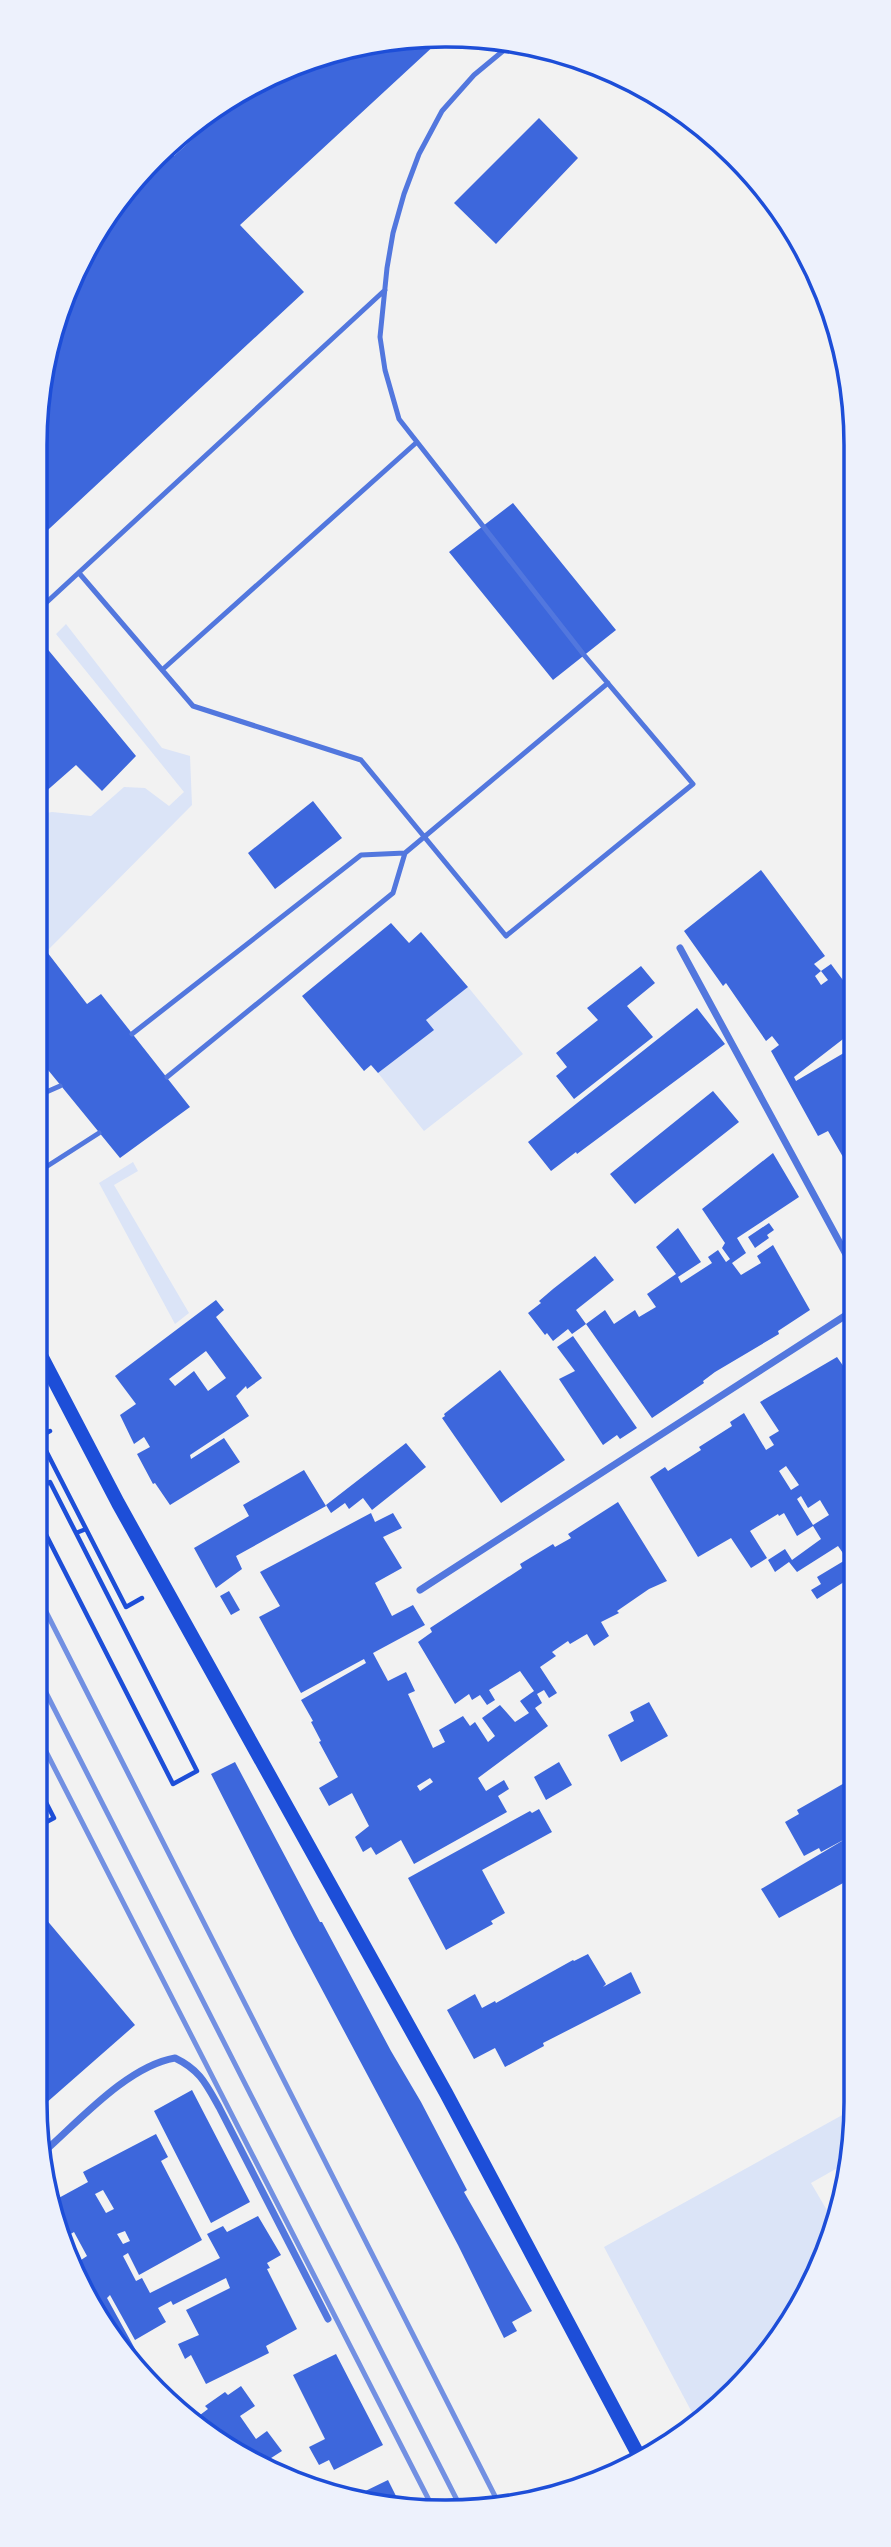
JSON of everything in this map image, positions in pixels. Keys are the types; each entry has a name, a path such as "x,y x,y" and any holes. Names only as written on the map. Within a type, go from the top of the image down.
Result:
{"main road":[{"path":"47,1367 118,1503 446,2093 636,2451"}],"street":[{"path":"680,948 844,1251"},
{"path":"420,1590 844,1316"},
{"path":"50,2146 113,2091 145,2069 175,2057 190,2064 219,2107 328,2319"}],"lane":[{"path":"79,573 193,706 361,760 506,936 693,784 608,683 399,419 385,370 380,337 393,233 419,154 442,111 474,75 502,52"},
{"path":"47,602 385,290"},
{"path":"162,670 417,442"},
{"path":"167,1077 393,893 405,853 608,683"},
{"path":"132,1034 361,855 405,853"},
{"path":"47,1092 60,1086"},
{"path":"47,1166 99,1133"}],"path":[{"path":"47,1453 126,1607"},
{"path":"47,1484 50,1482 197,1771 173,1784 48,1539"},
{"path":"76,1533 86,1529"},
{"path":"47,1804 54,1818 47,1822"}],"shaded area":[{"path":"66,624 162,748 190,756 192,805 47,951 47,813 91,816 124,787 145,788 169,806 184,792 56,634"},
{"path":"468,987 523,1054 424,1131 378,1073 433,1030 426,1020"},
{"path":"133,1162 138,1171 114,1185 189,1313 175,1324 99,1183"},
{"path":"844,2114 838,2168 811,2183 828,2212 803,2278 777,2323 745,2364 692,2413 604,2247"}],"building":[{"path":"432,48 240,225 304,292 47,531 48,419 55,368 68,317 88,269 114,224 146,183 224,114 269,88 317,68 342,61 394,51"},
{"path":"539,118 578,158 496,244 454,203"},
{"path":"513,503 616,630 553,680 449,552"},
{"path":"47,648 136,756 102,791 76,765 47,790"},
{"path":"313,801 342,838 275,889 248,853"},
{"path":"761,870 825,956 814,964 821,971 831,964 844,982 844,1038 794,1077 796,1081 844,1053 844,1159 828,1131 818,1136 771,1051 779,1045 772,1036 766,1041 726,983 723,986 684,931","holes":["821,971 828,980 821,985 815,976"]},
{"path":"391,923 409,943 421,932 468,987 426,1020 434,1030 378,1073 371,1065 364,1071 302,996"},
{"path":"47,952 87,1004 101,994 190,1107 120,1158 47,1069"},
{"path":"641,966 655,983 627,1006 653,1037 574,1099 556,1076 567,1067 556,1053 598,1020 587,1008"},
{"path":"697,1008 725,1044 551,1171 528,1142"},
{"path":"713,1091 739,1122 635,1204 610,1174"},
{"path":"773,1153 799,1197 737,1238 746,1253 732,1263 741,1275 761,1263 757,1256 773,1245 810,1310 778,1331 779,1334 715,1372 703,1381 704,1383 652,1418 586,1324 605,1310 614,1324 635,1310 639,1317 656,1307 647,1294 676,1274 656,1247 678,1228 701,1262 678,1277 681,1283 712,1263 708,1257 718,1250 726,1262 730,1259 722,1248 725,1243 702,1209"},
{"path":"769,1223 774,1230 767,1235 769,1238 755,1248 748,1237"},
{"path":"595,1256 614,1280 576,1310 586,1324 572,1334 568,1329 553,1341 528,1313"},
{"path":"216,1300 224,1310 216,1317 262,1378 247,1389 246,1386 236,1396 249,1416 190,1455 191,1459 224,1438 240,1462 170,1505 155,1483 153,1484 137,1454 150,1447 144,1437 134,1444 120,1415 136,1404 115,1376","holes":["206,1351 226,1378 208,1391 194,1371 175,1386 169,1379"]},
{"path":"573,1336 637,1428 620,1439 617,1435 603,1445 559,1379 575,1371 557,1347"},
{"path":"837,1357 844,1367 844,1555 838,1546 797,1572 789,1562 775,1572 768,1560 785,1549 792,1560 821,1539 813,1526 797,1536 784,1513 750,1531 767,1558 751,1568 731,1538 698,1557 650,1477 665,1467 668,1471 701,1450 699,1447 732,1426 730,1422 744,1413 766,1450 774,1445 769,1437 779,1431 760,1402","holes":["786,1466 799,1485 791,1490 779,1471","801,1496 808,1508 820,1500 829,1515 813,1525 797,1499"]},
{"path":"500,1370 565,1460 501,1503 442,1418"},
{"path":"406,1443 426,1467 372,1510 363,1498 349,1509 345,1503 331,1513 326,1505"},
{"path":"304,1470 326,1506 236,1556 242,1569 216,1588 194,1548 249,1516 243,1505"},
{"path":"618,1502 667,1581 649,1589 617,1611 619,1613 601,1622 609,1636 594,1646 587,1634 570,1644 568,1641 552,1652 556,1656 540,1667 557,1693 549,1698 544,1690 537,1694 542,1703 535,1708 548,1726 478,1778 486,1791 504,1780 509,1789 498,1796 507,1812 414,1864 401,1840 376,1855 371,1847 363,1852 355,1837 369,1826 352,1793 329,1806 319,1788 338,1777 301,1700 366,1663 364,1659 301,1693 259,1617 280,1606 260,1572 371,1513 375,1522 393,1513 402,1528 383,1537 402,1568 375,1583 392,1616 413,1605 425,1625 373,1653 388,1681 406,1672 415,1691 408,1694 433,1748 445,1742 439,1730 463,1716 470,1726 475,1722 488,1742 495,1736 482,1718 500,1705 515,1722 529,1713 520,1701 534,1691 520,1671 489,1690 495,1700 487,1705 480,1695 472,1700 469,1694 455,1704 418,1642 432,1632 430,1628 522,1568 520,1564 553,1544 555,1547 571,1538 568,1534","holes":["430,1778 433,1782 420,1791 417,1786"]},
{"path":"844,1561 844,1582 817,1599 811,1590 821,1584 817,1577"},
{"path":"229,1591 240,1610 231,1615 220,1596"},
{"path":"649,1702 668,1736 621,1762 608,1735 634,1721 630,1712"},
{"path":"235,1762 320,1922 421,2102 467,2190 464,2192 532,2311 512,2322 517,2331 504,2338 211,1774"},
{"path":"559,1762 572,1785 546,1800 534,1777"},
{"path":"844,1783 844,1840 821,1852 819,1848 804,1856 785,1822 799,1814 797,1810"},
{"path":"539,1809 552,1832 482,1870 505,1913 491,1921 493,1924 446,1950 408,1878 530,1811 532,1813"},
{"path":"844,1840 844,1883 779,1918 761,1889"},
{"path":"47,1920 135,2025 47,2102"},
{"path":"588,1954 606,1984 603,1987 631,1972 641,1993 543,2043 544,2046 505,2067 495,2048 474,2059 447,2010 475,1994 482,2008 495,2001 496,2003"},
{"path":"192,2090 250,2202 211,2223 154,2111"},
{"path":"156,2134 168,2157 161,2161 202,2240 139,2275 128,2253 123,2256 136,2281 142,2278 150,2293 220,2258 207,2234 223,2226 227,2232 258,2216 281,2255 267,2263 270,2268 267,2269 297,2329 266,2346 269,2353 206,2384 191,2355 185,2359 178,2344 199,2335 186,2310 230,2288 226,2278 173,2305 171,2301 158,2308 166,2322 135,2340 110,2295 107,2298 137,2353 114,2323 88,2278 81,2260 87,2256 74,2232 70,2234 68,2230 59,2198 88,2182 83,2172","holes":["103,2190 114,2209 106,2213 95,2194","125,2231 130,2241 123,2244 117,2234"]},
{"path":"336,2354 383,2445 334,2470 329,2460 319,2465 309,2447 325,2439 293,2375"},
{"path":"241,2386 255,2406 240,2416 256,2439 267,2431 282,2451 269,2459 224,2433 200,2415 208,2409 205,2406 225,2392 228,2395"},
{"path":"388,2480 396,2496 368,2492 365,2491"}],"railway":[{"path":"47,1614 495,2496"},
{"path":"47,1695 457,2500"},
{"path":"47,1753 429,2499"}]}
